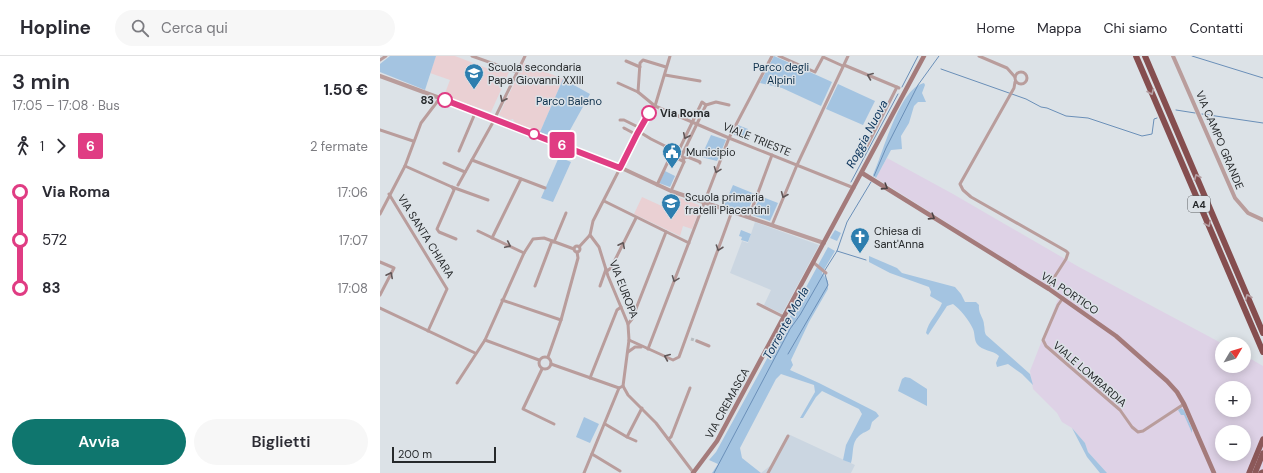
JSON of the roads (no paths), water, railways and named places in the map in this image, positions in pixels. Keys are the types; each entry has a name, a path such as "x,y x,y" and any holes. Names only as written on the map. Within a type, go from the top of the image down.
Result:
{"highway":[{"name":"A4","path":"1136,56 1263,352"},
{"name":"A4","path":"1145,56 1263,332"},
{"path":"1249,473 1263,439"},
{"path":"1255,473 1263,453"}],"main road":[{"name":"VIA CREMASCA","path":"693,473 717,441 920,64 926,56"},
{"name":"VIA PORTICO","path":"862,174 1049,289 1116,336 1167,381 1184,404 1212,471"},
{"path":"857,182 870,178"}],"street":[{"path":"380,60 386,56"},
{"path":"472,56 517,72"},
{"path":"458,185 525,56"},
{"path":"640,56 643,60 666,67"},
{"path":"574,249 590,235 593,221 638,131 654,106 670,56"},
{"path":"648,349 729,138 772,56"},
{"path":"779,56 815,72 823,57 898,87 867,146"},
{"path":"772,225 797,165 848,56"},
{"path":"979,56 1007,68 1019,84"},
{"name":"VIA CAMPO GRANDE","path":"1174,56 1235,198 1248,213 1263,220"},
{"path":"638,92 640,67 643,60"},
{"path":"626,61 640,67"},
{"path":"1011,72 1024,73 1027,76 1026,83 1019,84 1014,88"},
{"path":"1014,77 1018,72"},
{"path":"665,75 700,81"},
{"path":"380,76 494,118 620,168 657,185 824,243"},
{"path":"1016,82 1011,94 960,184 963,190 971,198 1068,253 1066,259 1049,285 1049,289"},
{"name":"VIALE TRIESTE","path":"618,83 638,92 654,106 854,188"},
{"path":"380,214 389,194 405,166 413,141 421,123 440,98"},
{"path":"699,98 706,105"},
{"path":"657,185 671,155 676,153 702,102"},
{"path":"671,190 706,105 716,102 729,105"},
{"path":"459,151 476,111"},
{"path":"620,120 624,120 651,140 673,150 684,158"},
{"path":"624,128 638,131"},
{"path":"380,130 413,141"},
{"path":"671,155 684,158 688,157 700,163"},
{"path":"749,217 772,155"},
{"path":"472,160 545,188"},
{"path":"444,163 465,172"},
{"path":"405,166 452,187 488,200"},
{"path":"492,238 521,179"},
{"path":"452,187 454,190 437,228 439,232 456,240"},
{"name":"VIA SANTA CHIARA","path":"389,194 448,288 428,331"},
{"path":"604,201 689,243"},
{"path":"629,340 673,360 677,359 732,212"},
{"path":"535,286 566,213"},
{"path":"600,286 606,269 611,268 636,218"},
{"path":"478,231 524,253"},
{"path":"628,324 632,319 666,232"},
{"name":"VIA EUROPA","path":"590,235 599,247 606,269 628,324 629,340 623,386"},
{"path":"457,383 475,353 485,340 502,300 532,239 544,238 574,249 577,252"},
{"path":"579,246 579,251 577,252 578,258 561,320 548,357 552,364 619,388"},
{"path":"380,262 394,268 380,296"},
{"path":"814,263 826,273"},
{"name":"VIALE LOMBARDIA","path":"1063,298 1058,305 1043,340 1046,346 1120,410 1132,427 1138,432 1143,431 1184,404"},
{"path":"502,300 561,320"},
{"path":"758,304 784,317"},
{"path":"590,378 617,310 621,307"},
{"path":"380,308 475,353"},
{"path":"686,337 691,339"},
{"path":"485,340 539,360 548,357"},
{"path":"697,341 709,346"},
{"path":"627,352 635,347 642,347"},
{"path":"539,360 539,366 542,369"},
{"path":"542,369 548,369 552,364"},
{"path":"542,369 523,409 554,424"},
{"path":"584,473 619,388 623,386 628,395 642,408 668,439 693,473"},
{"path":"668,439 671,437 690,388"},
{"path":"627,436 642,408"},
{"path":"605,424 636,441"},
{"path":"768,473 788,436"},
{"path":"592,454 620,471"}],"waterway":[{"name":"Roggia Nuova","path":"902,87 918,56"},
{"name":"Torrente Morla","path":"874,176 886,148 918,85 939,56"},
{"path":"1192,56 1263,78"},
{"path":"941,69 1026,99 1041,107 1066,116 1088,118 1142,136 1152,134 1154,119 1157,118"},
{"name":"Roggia Nuova","path":"851,182 898,94"},
{"path":"1176,110 1195,113"},
{"path":"1202,114 1263,123"},
{"name":"Torrente Morla","path":"825,270 837,251 847,222 871,182"},
{"path":"837,251 866,260"},
{"name":"Torrente Morla","path":"714,473 790,329 800,315 824,273"},
{"name":"Roggia Nuova","path":"788,354 828,285 825,274"}],"tunnel":[{"path":"691,339 697,341"}],"place":[{"name":"Scuola secondaria Papa Giovanni XXIII","path":"474,90"},
{"name":"83","path":"445,100"},
{"name":"Via Roma","path":"649,113"},
{"name":"Municipio","path":"672,169"},
{"name":"Scuola primaria fratelli Piacentini","path":"671,220"},
{"name":"Chiesa di Sant'Anna","path":"860,254"}],"park label":[{"name":"Parco degli Alpini","path":"781,73"},
{"name":"Parco Baleno","path":"569,101"}]}
